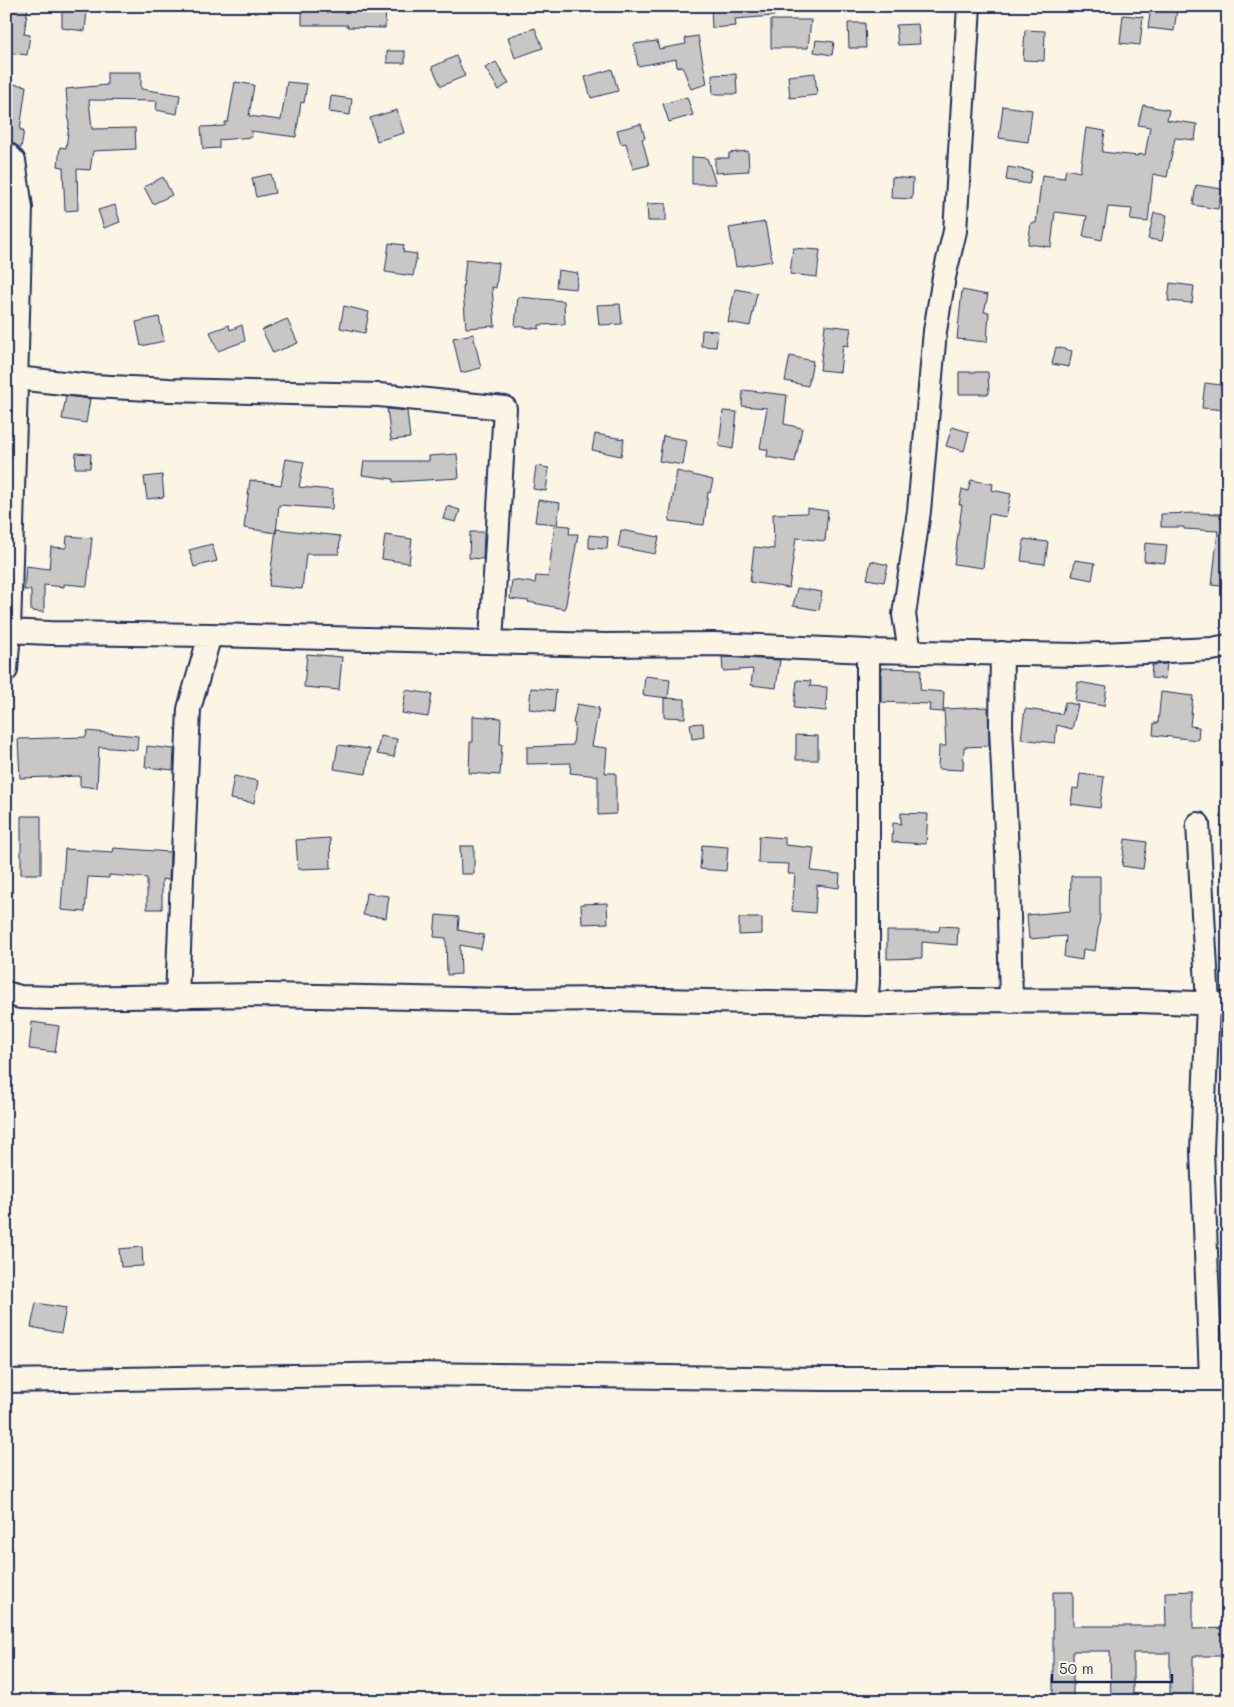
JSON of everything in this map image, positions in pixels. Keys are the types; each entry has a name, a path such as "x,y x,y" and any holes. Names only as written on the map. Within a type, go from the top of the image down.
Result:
{"street":[{"path":"908,651 904,615 920,511 935,331 944,277 955,231 969,6"},
{"path":"6,153 14,161 20,208 11,378 6,670"},
{"path":"11,378 92,386 169,390 379,396 504,408 491,642"},
{"path":"8,631 605,645 715,644 868,651 1078,655 1212,649 1228,646"},
{"path":"177,997 189,708 210,635"},
{"path":"866,1004 868,982 868,651"},
{"path":"1002,653 1001,727 1008,874 1010,1001"},
{"path":"6,1381 410,1374 827,1379 1219,1378 1202,1151 1218,1004 1198,824"},
{"path":"6,993 20,997 56,998 268,995 866,1004 964,1000 1138,1000 1218,1004"}],"building":[{"path":"6,6 28,6 24,34 30,35 27,55 6,52"},
{"path":"302,6 386,7 385,28 347,27 348,25 302,25"},
{"path":"711,6 773,6 774,16 735,19 736,26 712,28"},
{"path":"1151,6 1177,9 1174,31 1148,28"},
{"path":"62,7 87,10 85,31 62,28"},
{"path":"1123,15 1143,17 1140,45 1120,43"},
{"path":"771,20 811,20 808,48 771,48"},
{"path":"848,23 865,23 866,48 849,48"},
{"path":"918,24 920,44 898,45 896,25"},
{"path":"535,28 543,48 515,58 508,37"},
{"path":"1025,30 1045,31 1044,61 1023,60"},
{"path":"698,36 707,84 691,89 682,66 677,67 676,59 638,66 634,44 657,41 659,49 686,44 685,38"},
{"path":"816,40 834,42 832,55 814,52"},
{"path":"387,51 405,51 405,63 387,63"},
{"path":"456,56 465,76 441,86 432,67"},
{"path":"496,62 509,83 499,90 485,68"},
{"path":"612,69 618,91 591,98 585,77"},
{"path":"107,72 141,72 141,89 180,95 177,114 156,110 157,101 89,100 92,129 135,128 136,149 93,151 90,170 77,169 78,210 65,211 63,167 58,166 60,147 66,148 69,125 66,89 107,85"},
{"path":"815,73 817,95 790,98 788,76"},
{"path":"736,74 737,94 713,94 712,75"},
{"path":"235,82 254,85 249,116 281,120 287,82 307,84 304,103 301,102 296,137 251,131 252,137 219,140 219,148 203,149 201,127 225,126 225,122 228,122"},
{"path":"6,83 26,86 20,130 24,130 21,148 6,140"},
{"path":"331,96 352,99 350,115 329,112"},
{"path":"687,97 693,115 669,122 663,104"},
{"path":"1143,105 1169,110 1167,120 1197,124 1195,140 1175,138 1167,177 1153,174 1148,222 1130,220 1132,209 1108,207 1102,240 1083,236 1087,216 1055,212 1051,247 1028,244 1031,223 1036,223 1042,175 1064,178 1066,169 1080,172 1086,128 1105,131 1102,152 1145,155 1150,127 1138,125"},
{"path":"1003,106 1032,110 1028,142 999,138"},
{"path":"397,110 404,133 377,141 370,118"},
{"path":"641,124 645,138 642,139 649,165 633,169 626,143 621,144 617,130"},
{"path":"748,151 749,171 715,173 715,158 729,158 729,153"},
{"path":"692,157 707,158 716,184 692,184"},
{"path":"1008,167 1032,171 1029,184 1006,180"},
{"path":"271,174 275,193 256,197 252,178"},
{"path":"163,177 172,195 153,204 144,187"},
{"path":"892,177 913,179 912,199 891,198"},
{"path":"1196,185 1222,189 1218,209 1193,205"},
{"path":"666,203 666,221 648,221 647,204"},
{"path":"115,205 120,222 104,228 98,210"},
{"path":"1154,213 1167,215 1162,241 1148,239"},
{"path":"765,222 772,261 736,267 729,228"},
{"path":"389,243 404,245 403,252 417,254 413,276 385,272"},
{"path":"793,248 820,250 817,277 790,274"},
{"path":"466,259 499,263 496,288 492,287 495,326 466,328 463,290"},
{"path":"558,270 578,273 576,289 556,287"},
{"path":"1170,283 1194,286 1192,303 1168,301"},
{"path":"735,289 757,293 750,326 728,322"},
{"path":"962,290 988,295 984,312 989,312 987,342 957,339"},
{"path":"518,297 564,301 565,324 539,325 539,329 515,326"},
{"path":"620,304 622,324 599,325 597,305"},
{"path":"344,306 369,312 365,333 340,328"},
{"path":"159,317 164,341 141,346 136,322"},
{"path":"287,319 298,343 273,353 262,330"},
{"path":"229,325 230,330 242,325 245,341 218,351 210,332"},
{"path":"825,325 851,328 848,346 843,345 840,372 820,370"},
{"path":"702,330 718,331 716,347 701,346"},
{"path":"473,334 481,368 461,373 453,338"},
{"path":"1056,347 1072,351 1069,367 1052,364"},
{"path":"790,356 813,361 808,386 785,381"},
{"path":"959,372 988,372 989,394 959,394"},
{"path":"1205,383 1228,386 1226,410 1202,408"},
{"path":"743,390 787,395 784,424 802,428 795,462 767,457 768,450 760,448 767,408 742,406"},
{"path":"66,396 90,399 86,423 62,419"},
{"path":"387,409 407,411 410,438 391,440"},
{"path":"723,411 737,412 733,449 719,446"},
{"path":"952,427 969,432 964,451 946,446"},
{"path":"595,434 624,439 621,456 592,450"},
{"path":"663,436 687,440 683,465 659,461"},
{"path":"76,453 91,454 90,468 75,468"},
{"path":"457,454 459,478 393,482 393,479 362,475 364,461 429,461 429,456"},
{"path":"286,459 304,462 299,487 333,490 332,509 279,505 276,533 244,528 250,480 281,485"},
{"path":"536,466 549,468 546,491 533,489"},
{"path":"677,471 713,480 710,493 708,492 704,525 669,521"},
{"path":"162,475 164,497 147,499 144,477"},
{"path":"971,480 993,484 992,490 1011,494 1006,517 989,514 983,568 954,564 962,505 959,505 962,489 968,491"},
{"path":"538,500 560,503 557,525 570,526 569,534 578,534 565,609 510,599 512,580 535,583 536,576 548,577 555,524 535,522"},
{"path":"447,506 460,510 456,522 443,519"},
{"path":"807,508 828,511 825,541 796,538 789,588 750,582 754,547 774,549 773,514 807,513"},
{"path":"1161,514 1220,514 1220,518 1228,518 1228,587 1212,585 1218,531 1184,529 1184,527 1161,527"},
{"path":"276,529 340,536 339,554 306,554 302,589 269,586"},
{"path":"621,530 659,537 655,554 618,547"},
{"path":"470,532 484,532 483,559 469,558"},
{"path":"385,535 412,539 409,563 382,559"},
{"path":"589,535 608,537 607,549 589,548"},
{"path":"67,536 92,538 87,586 64,584 64,587 44,585 44,612 31,611 31,590 24,590 26,566 49,569 51,547 66,548"},
{"path":"1024,539 1048,542 1045,564 1021,561"},
{"path":"1145,543 1167,545 1165,563 1144,561"},
{"path":"212,544 217,561 194,567 189,550"},
{"path":"1075,560 1095,563 1092,580 1072,576"},
{"path":"871,561 888,565 884,582 867,579"},
{"path":"797,588 822,592 819,610 793,606"},
{"path":"307,654 342,657 339,690 304,687"},
{"path":"722,657 780,660 776,688 751,685 753,669 723,671"},
{"path":"1167,664 1165,679 1151,678 1152,665"},
{"path":"881,668 921,669 920,690 944,692 943,712 929,711 930,704 881,702"},
{"path":"645,676 670,679 668,698 643,695"},
{"path":"797,680 811,681 810,686 827,687 826,711 794,708"},
{"path":"1078,682 1107,687 1104,706 1075,701"},
{"path":"531,688 556,690 554,712 529,709"},
{"path":"406,690 432,694 428,717 402,713"},
{"path":"1161,692 1193,696 1190,726 1199,727 1198,740 1153,735 1154,723 1158,723"},
{"path":"664,698 685,699 685,718 664,717"},
{"path":"1065,702 1078,705 1072,729 1057,725 1055,743 1021,739 1025,709 1062,714"},
{"path":"577,704 599,708 592,746 607,748 605,773 616,773 616,814 598,815 598,776 570,773 571,763 527,764 527,747 573,745 575,724 573,723"},
{"path":"988,707 989,746 964,747 963,770 938,769 939,746 946,746 944,709"},
{"path":"473,716 501,718 500,775 469,773 470,742 473,742"},
{"path":"703,723 704,737 692,739 690,724"},
{"path":"87,731 138,736 137,750 99,747 97,788 80,786 80,776 20,778 18,739 86,737"},
{"path":"796,735 818,736 818,760 796,760"},
{"path":"380,736 397,739 394,757 377,754"},
{"path":"338,745 370,749 366,774 334,769"},
{"path":"147,746 174,749 173,770 145,767"},
{"path":"1080,774 1104,777 1100,808 1071,804 1073,788 1078,789"},
{"path":"234,776 258,781 254,803 230,799"},
{"path":"901,813 928,814 926,844 892,842 893,823 901,824"},
{"path":"21,816 41,816 41,874 21,874"},
{"path":"759,836 785,838 785,845 814,848 811,871 840,874 839,888 817,885 815,913 792,911 795,874 788,874 789,864 758,863"},
{"path":"330,838 331,868 298,869 296,840"},
{"path":"1125,839 1147,842 1143,869 1122,866"},
{"path":"702,845 728,847 726,871 700,869"},
{"path":"460,846 474,846 474,874 461,874"},
{"path":"114,848 170,852 169,880 162,879 162,909 147,909 147,878 109,875 109,878 88,877 85,912 61,910 65,849 113,852"},
{"path":"1071,876 1100,876 1100,916 1095,951 1083,949 1082,960 1064,957 1066,936 1029,939 1027,915 1070,911"},
{"path":"366,893 389,896 386,918 363,915"},
{"path":"607,903 608,923 582,924 581,904"},
{"path":"436,915 459,917 458,930 484,935 481,949 460,945 461,974 447,975 446,938 434,937"},
{"path":"739,918 762,918 762,934 739,935"},
{"path":"940,926 958,927 957,945 922,942 922,958 887,959 887,931 939,931"},
{"path":"32,1022 59,1026 55,1052 29,1049"},
{"path":"142,1247 143,1266 121,1267 119,1249"},
{"path":"36,1303 66,1308 61,1333 31,1327"},
{"path":"1193,1591 1193,1629 1228,1628 1228,1656 1193,1656 1193,1700 1170,1700 1170,1653 1133,1653 1133,1701 1111,1701 1110,1651 1073,1651 1073,1701 1053,1701 1053,1592 1073,1592 1073,1626 1166,1626 1165,1592"}]}
